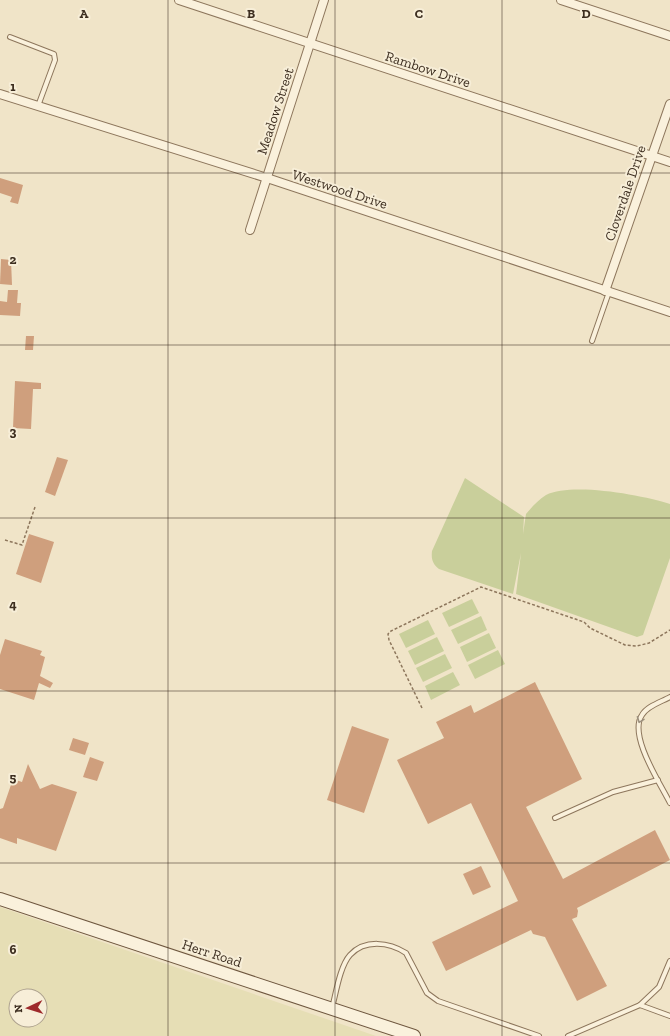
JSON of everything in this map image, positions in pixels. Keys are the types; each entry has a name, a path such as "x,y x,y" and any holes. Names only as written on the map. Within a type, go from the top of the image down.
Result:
{"street":[{"name":"Rambow Drive","path":"179,0 670,162"},
{"name":"Meadow Street","path":"250,230 324,0"},
{"path":"561,0 670,36"},
{"name":"Westwood Drive","path":"0,94 267,178 670,312"},
{"name":"Cloverdale Drive","path":"607,291 651,156 670,104"},
{"name":"Herr Road","path":"0,899 414,1036"}],"lane":[{"path":"10,38 54,54 54,60 38,106"},
{"path":"592,341 607,291"},
{"path":"670,697 646,709 638,721 641,744 670,803"},
{"path":"555,818 613,792 658,780"},
{"path":"332,1008 342,971 349,956 366,945 381,943 406,952 428,993 438,1001 539,1036"},
{"path":"568,1036 640,1005 659,987 670,961"},
{"path":"640,1005 670,1016"}],"path":[{"path":"5,540 22,545 35,507"},
{"path":"422,708 389,640 388,634 391,631 481,586 584,622 590,628 625,645 637,646 649,643 670,630"}],"shaded area":[{"path":"0,907 376,1036 0,1036"}],"green space":[{"path":"465,478 524,517 523,534 526,514 543,497 558,491 607,491 658,500 670,504 670,558 643,635 637,637 516,594 521,553 513,594 439,569 433,562 432,551"},
{"path":"472,599 479,613 449,627 442,613"},
{"path":"481,616 487,630 458,644 451,630"},
{"path":"428,620 435,634 406,648 399,634"},
{"path":"489,633 496,648 467,662 460,647"},
{"path":"437,637 444,651 415,665 408,651"},
{"path":"498,650 505,664 475,679 468,665"},
{"path":"445,654 452,668 423,682 416,668"},
{"path":"453,672 460,685 431,700 425,686"}],"building":[{"path":"0,178 23,185 18,204 10,202 12,197 0,193"},
{"path":"1,259 11,260 12,285 0,284"},
{"path":"8,290 18,290 17,303 21,303 20,316 0,315 0,301 7,302"},
{"path":"26,336 34,336 33,350 25,350"},
{"path":"15,381 41,383 41,389 33,389 31,429 13,428"},
{"path":"57,457 68,460 55,496 45,492"},
{"path":"29,534 54,542 41,583 16,574"},
{"path":"5,639 42,651 40,655 45,657 40,676 53,683 50,688 39,683 34,700 0,689 0,655"},
{"path":"535,682 582,779 526,807 563,879 655,830 670,860 577,908 577,917 572,919 607,986 577,1001 545,937 533,934 531,930 446,971 432,942 518,901 471,803 428,824 397,760 444,738 436,722 471,705 474,713"},
{"path":"352,726 389,739 364,813 327,800"},
{"path":"73,738 89,743 85,755 69,750"},
{"path":"90,757 104,762 97,781 83,777"},
{"path":"28,764 40,789 52,784 77,792 56,851 17,838 17,844 0,838 0,809 3,808 13,779 22,782"},
{"path":"481,866 491,887 473,895 463,874"}]}
